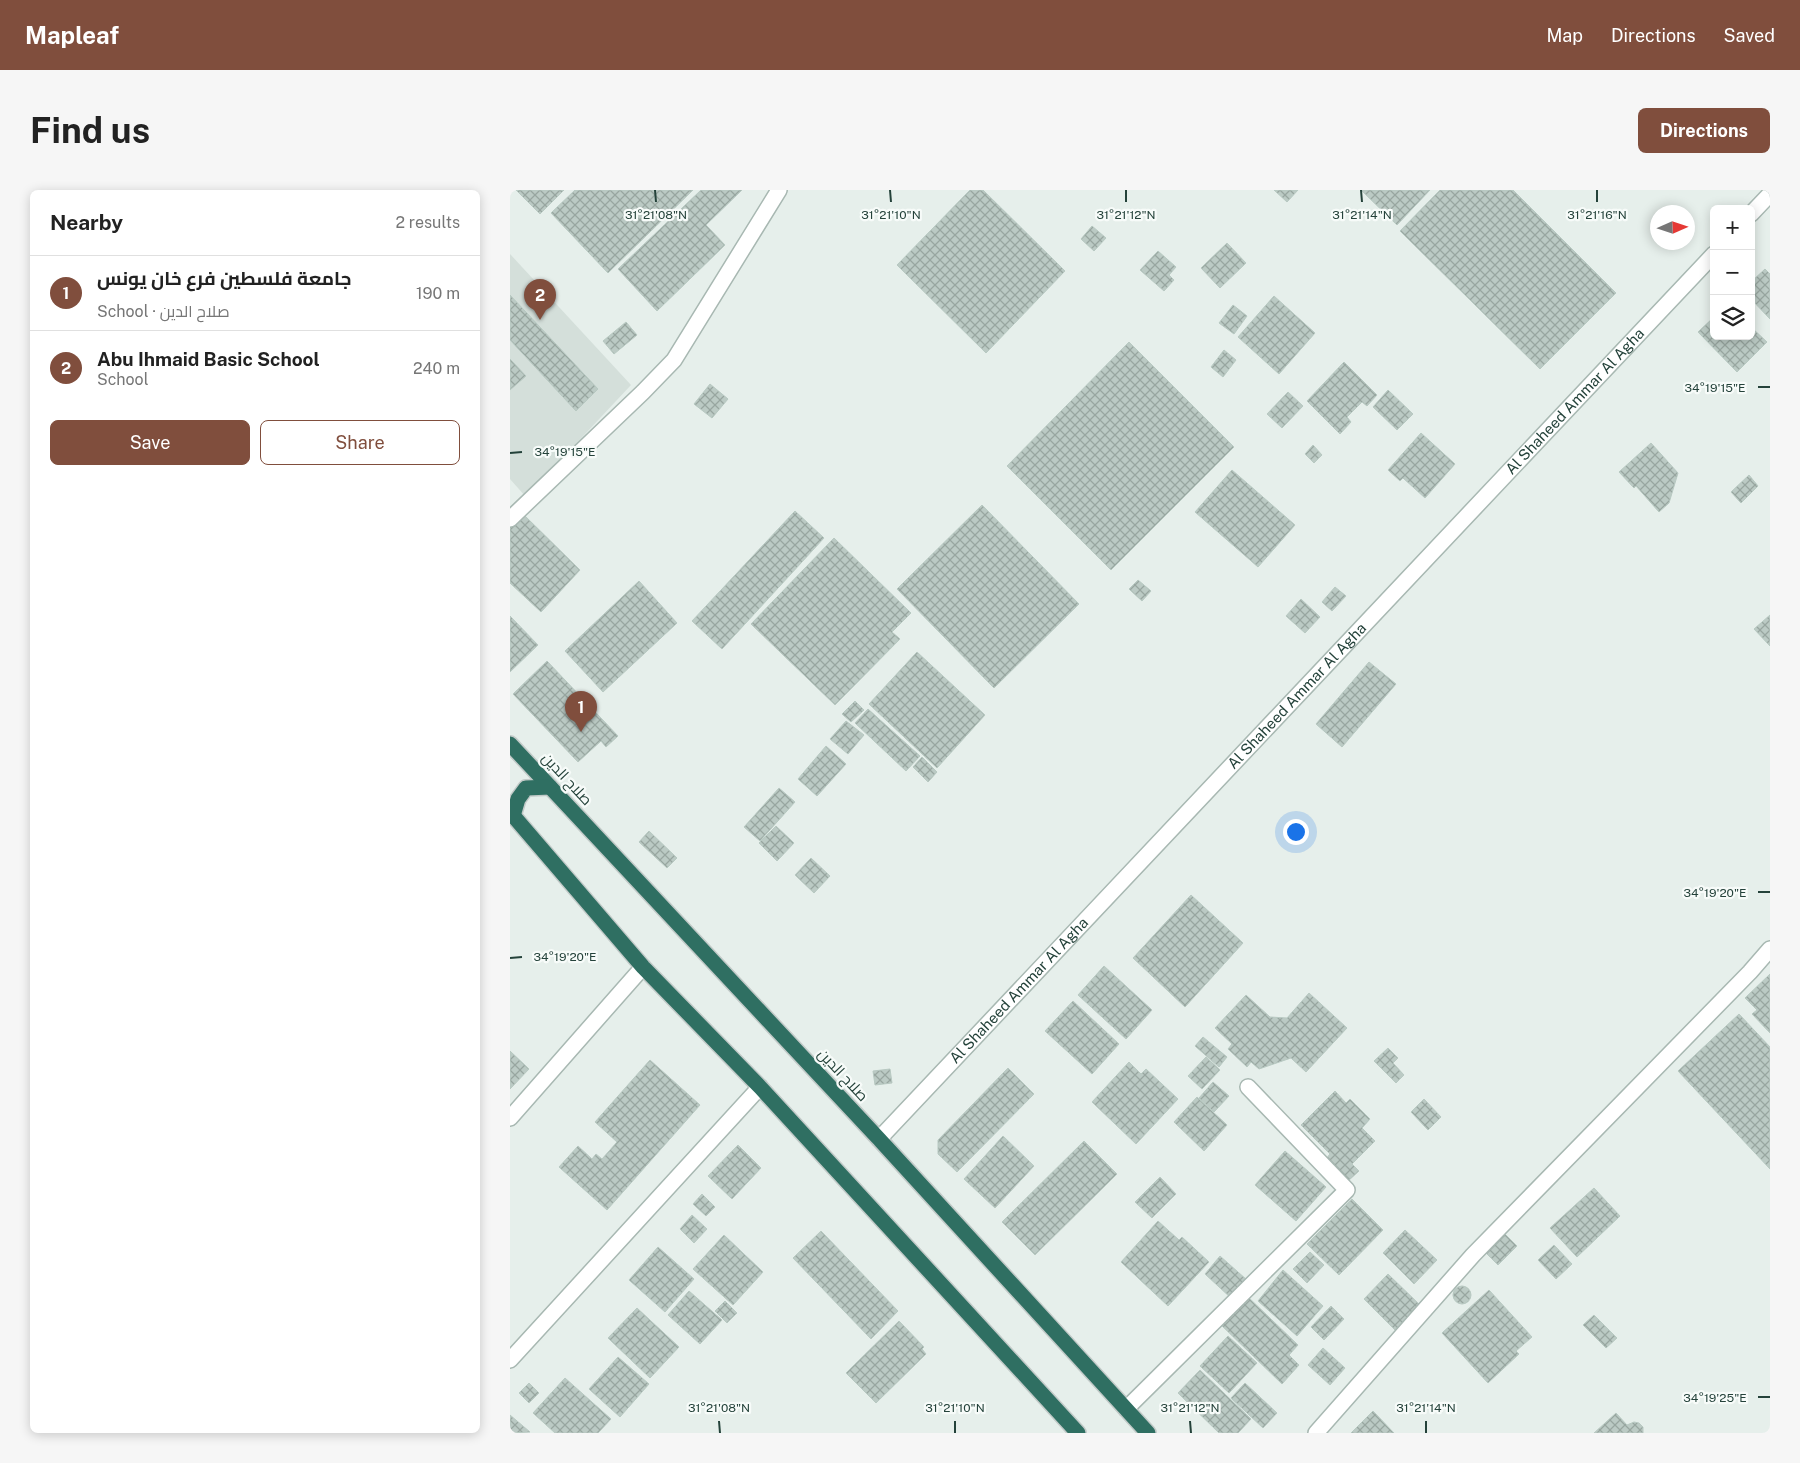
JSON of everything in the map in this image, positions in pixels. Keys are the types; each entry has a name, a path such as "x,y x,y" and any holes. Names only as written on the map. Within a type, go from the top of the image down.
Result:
{"highway":[{"name":"صلاح الدين","path":"510,744 879,1139 1148,1433"},
{"path":"550,787 526,788 518,799 512,814 643,967 760,1087 1078,1433"}],"lane":[{"path":"510,519 674,360 779,190"},
{"path":"1755,210 1770,194"},
{"name":"Al Shaheed Ammar Al Agha","path":"879,1139 1710,258"},
{"path":"1316,1433 1473,1255 1750,972 1770,949"},
{"path":"510,1118 643,967"},
{"path":"510,1360 760,1087"},
{"path":"1126,1409 1347,1190 1248,1087"}],"shaded area":[{"path":"510,254 631,385 526,497 510,479"}],"building":[{"path":"516,190 564,190 540,214"},
{"path":"575,190 693,190 608,273 551,213"},
{"path":"701,190 742,190 706,225 725,245 657,311 618,269"},
{"path":"970,190 983,190 1065,271 986,353 897,265"},
{"path":"1274,190 1298,190 1287,202"},
{"path":"1361,190 1430,190 1397,225"},
{"path":"1440,190 1513,190 1616,293 1540,369 1400,231"},
{"path":"1092,226 1106,238 1094,251 1081,239"},
{"path":"1227,243 1246,263 1220,288 1201,268"},
{"path":"1158,251 1176,267 1169,275 1174,280 1164,291 1140,270"},
{"path":"1765,269 1770,274 1770,319 1755,303 1755,278"},
{"path":"510,295 598,389 576,411 510,340"},
{"path":"1274,296 1315,333 1279,374 1238,337"},
{"path":"1233,305 1247,316 1234,334 1219,323"},
{"path":"1710,321 1710,340 1755,340 1755,331 1767,342 1737,372 1698,332"},
{"path":"626,322 637,335 614,354 603,341"},
{"path":"1129,342 1234,447 1111,570 1007,466"},
{"path":"1224,350 1236,360 1223,377 1211,367"},
{"path":"510,359 526,376 510,390"},
{"path":"1344,362 1377,395 1367,406 1362,402 1347,417 1351,422 1340,434 1307,401"},
{"path":"710,384 728,399 712,418 694,404"},
{"path":"1388,390 1413,414 1397,430 1373,407"},
{"path":"1288,392 1303,406 1282,428 1267,414"},
{"path":"1421,433 1455,464 1425,498 1403,478 1400,481 1388,470"},
{"path":"1651,443 1678,473 1669,503 1659,512 1636,486 1634,488 1619,472"},
{"path":"1313,445 1322,455 1314,463 1305,454"},
{"path":"1232,470 1295,525 1258,567 1195,512"},
{"path":"1749,475 1758,486 1741,503 1731,492"},
{"path":"982,505 1079,604 994,688 897,589"},
{"path":"795,511 824,538 722,649 692,621"},
{"path":"523,514 580,570 541,612 510,583 510,528"},
{"path":"834,538 911,613 892,632 900,639 835,705 751,624"},
{"path":"1138,580 1151,591 1142,601 1129,589"},
{"path":"639,581 677,623 603,692 565,651"},
{"path":"1335,587 1346,596 1332,611 1322,602"},
{"path":"1301,599 1320,617 1305,633 1286,616"},
{"path":"1770,615 1770,646 1754,629"},
{"path":"510,616 538,645 510,672"},
{"path":"917,652 985,715 937,768 869,704"},
{"path":"547,661 618,736 606,747 601,741 578,762 513,694"},
{"path":"1369,662 1396,684 1342,747 1316,724"},
{"path":"855,701 864,710 851,722 842,714"},
{"path":"868,709 920,756 906,771 855,723"},
{"path":"846,721 864,735 848,754 830,739"},
{"path":"826,746 846,764 817,796 798,779"},
{"path":"922,757 937,772 928,782 913,767"},
{"path":"779,788 795,802 760,841 744,827"},
{"path":"776,826 794,843 777,861 759,843"},
{"path":"649,831 677,858 667,868 639,842"},
{"path":"811,858 830,876 814,893 795,875"},
{"path":"1191,895 1243,943 1185,1007 1133,958"},
{"path":"1104,966 1152,1010 1126,1039 1078,995"},
{"path":"1770,974 1770,1033 1752,1014 1757,1010 1745,998"},
{"path":"1309,993 1347,1028 1306,1072 1291,1058 1259,1069 1251,1062 1247,1067 1228,1049 1232,1044 1215,1028 1246,995 1270,1017 1287,1018"},
{"path":"1073,1001 1119,1044 1092,1074 1045,1031"},
{"path":"1739,1014 1770,1047 1770,1169 1678,1071"},
{"path":"1203,1037 1227,1057 1219,1067 1195,1046"},
{"path":"1388,1048 1398,1058 1393,1063 1404,1075 1396,1083 1374,1061"},
{"path":"510,1051 529,1069 510,1089"},
{"path":"1206,1057 1220,1070 1202,1089 1188,1076"},
{"path":"650,1060 700,1105 607,1210 559,1167 578,1146 592,1159 596,1154 602,1159 617,1142 595,1122"},
{"path":"1129,1062 1141,1074 1146,1069 1178,1099 1136,1144 1092,1102"},
{"path":"1008,1068 1034,1094 957,1172 938,1154 938,1140"},
{"path":"890,1069 892,1083 875,1085 873,1071"},
{"path":"1213,1082 1229,1096 1214,1112 1199,1098"},
{"path":"1335,1091 1346,1103 1350,1099 1370,1119 1362,1128 1375,1141 1352,1164 1359,1171 1348,1181 1326,1159 1330,1154 1301,1125"},
{"path":"1197,1097 1227,1125 1204,1151 1174,1122"},
{"path":"1424,1099 1441,1117 1428,1130 1411,1112"},
{"path":"1003,1136 1034,1166 995,1208 964,1179"},
{"path":"1084,1141 1117,1174 1035,1255 1002,1222"},
{"path":"738,1145 761,1168 732,1199 708,1176"},
{"path":"1285,1151 1326,1187 1296,1221 1255,1185"},
{"path":"1160,1177 1176,1194 1152,1218 1135,1202"},
{"path":"1594,1188 1620,1216 1577,1257 1550,1228"},
{"path":"702,1194 715,1207 706,1216 693,1204"},
{"path":"1352,1199 1383,1230 1339,1275 1307,1244"},
{"path":"692,1215 707,1229 694,1243 680,1229"},
{"path":"1158,1221 1179,1240 1182,1237 1209,1262 1168,1306 1121,1262"},
{"path":"1405,1230 1437,1260 1414,1284 1383,1253"},
{"path":"821,1231 898,1311 871,1339 793,1258"},
{"path":"1505,1234 1517,1246 1498,1265 1486,1253"},
{"path":"724,1235 763,1272 733,1305 693,1269"},
{"path":"1554,1245 1572,1264 1556,1279 1538,1260"},
{"path":"658,1247 694,1279 665,1312 629,1280"},
{"path":"1310,1252 1324,1265 1307,1283 1293,1269"},
{"path":"1220,1256 1247,1280 1231,1298 1205,1274"},
{"path":"1283,1270 1323,1306 1297,1336 1258,1301"},
{"path":"1388,1274 1420,1305 1396,1331 1364,1299"},
{"path":"1458,1286 1466,1286 1471,1291 1469,1302 1458,1304 1453,1299 1453,1291"},
{"path":"1489,1290 1532,1337 1516,1351 1519,1354 1488,1383 1442,1333"},
{"path":"689,1291 722,1320 700,1344 668,1315"},
{"path":"1246,1295 1298,1345 1289,1355 1299,1365 1282,1384 1219,1323"},
{"path":"725,1301 737,1313 727,1323 715,1311"},
{"path":"1331,1306 1344,1319 1324,1340 1311,1327"},
{"path":"637,1308 679,1347 650,1378 608,1338"},
{"path":"1594,1315 1617,1338 1606,1348 1583,1325"},
{"path":"899,1321 924,1347 922,1349 926,1354 876,1403 846,1373"},
{"path":"1228,1336 1257,1363 1229,1393 1200,1366"},
{"path":"1323,1348 1345,1368 1330,1385 1308,1365"},
{"path":"618,1357 649,1384 620,1417 589,1389"},
{"path":"1200,1370 1251,1419 1238,1433 1219,1433 1178,1393"},
{"path":"565,1378 611,1419 598,1433 555,1433 533,1413"},
{"path":"529,1383 539,1393 529,1403 519,1393"},
{"path":"1245,1383 1277,1413 1263,1428 1231,1398"},
{"path":"1373,1411 1394,1433 1351,1433"},
{"path":"1616,1413 1627,1425 1634,1422 1639,1423 1643,1427 1643,1433 1594,1433"},
{"path":"510,1415 530,1432 510,1433"}],"place":[{"name":"Abu Ihmaid Basic School","path":"540,320"},
{"name":"جامعة فلسطين فرع خان يونس","path":"581,732"}]}
